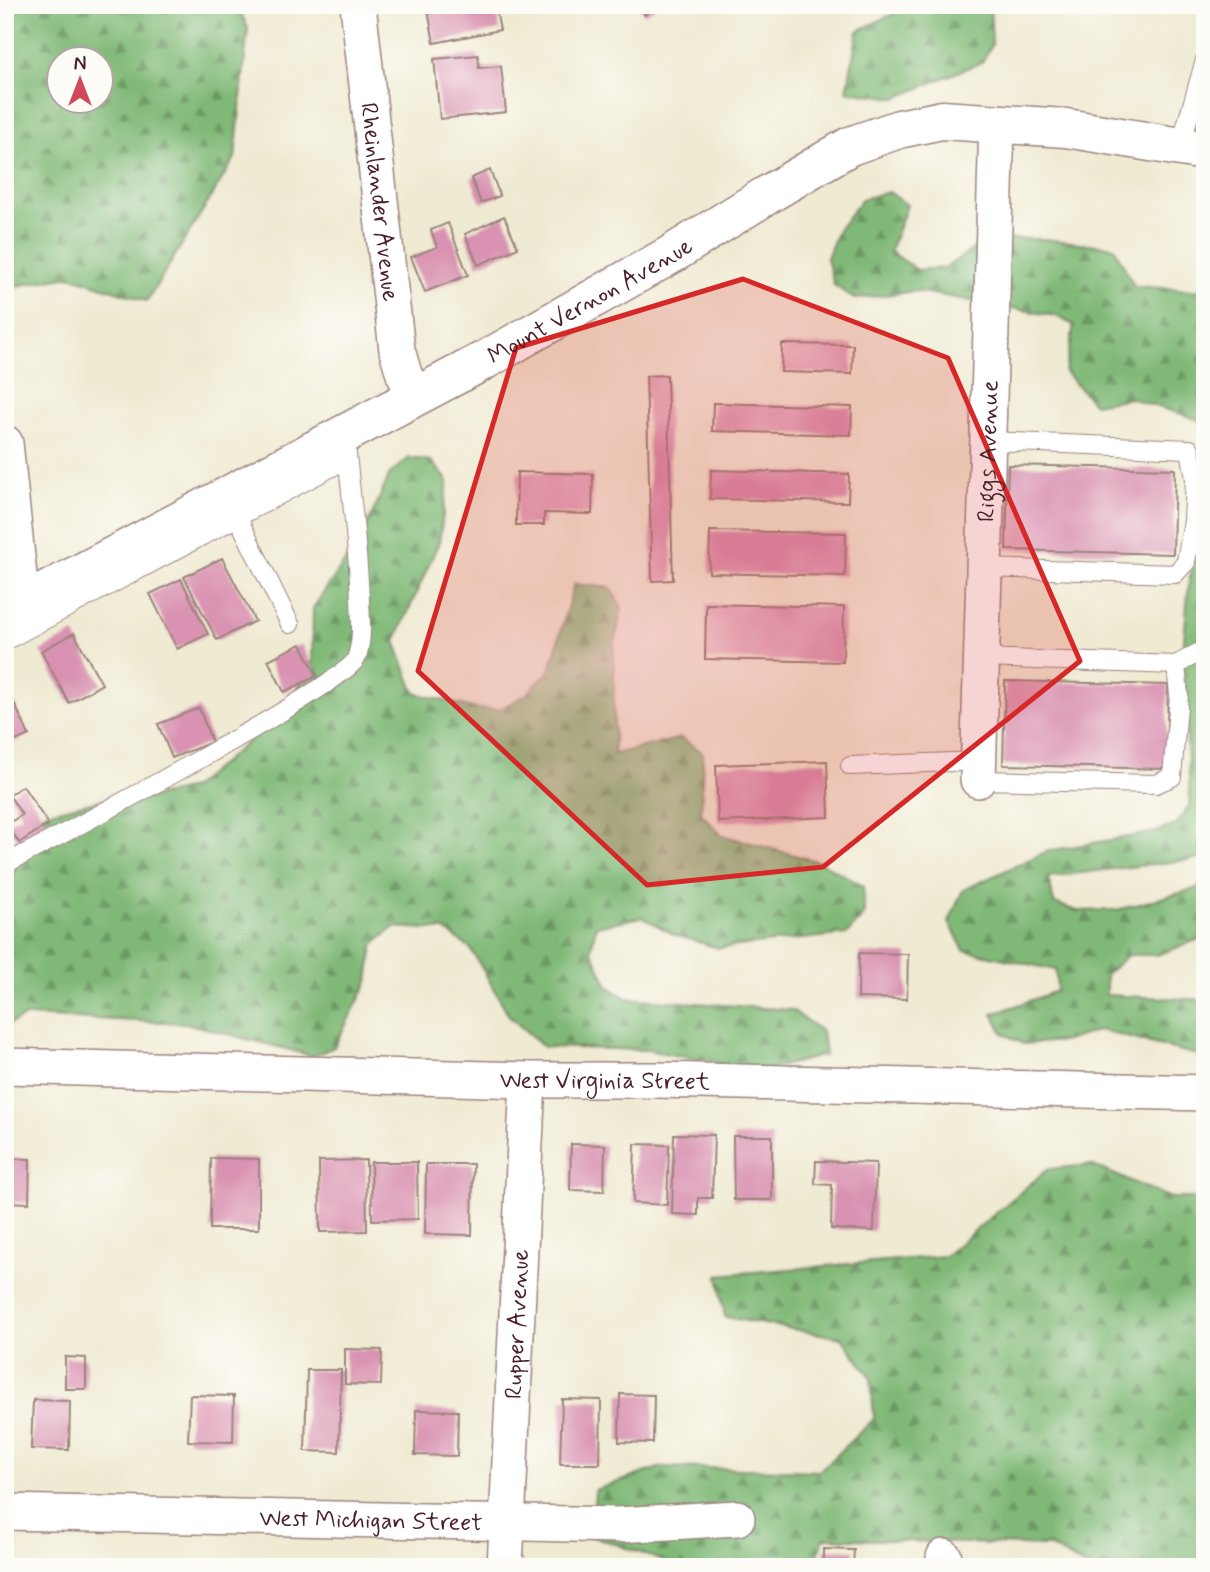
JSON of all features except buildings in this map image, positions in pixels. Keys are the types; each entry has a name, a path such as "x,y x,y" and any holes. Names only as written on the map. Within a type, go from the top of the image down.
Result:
{"main road":[{"name":"Mount Vernon Avenue","path":"13,608 232,506 346,446 415,396 485,360 672,254 850,146 899,129 942,120 1066,128 1192,149"}],"street":[{"name":"Rheinlander Avenue","path":"358,5 397,350 404,374 415,396"},
{"name":"Riggs Avenue","path":"978,770 997,122"},
{"path":"5,443 13,608"},
{"name":"West Virginia Street","path":"5,1066 528,1080 657,1080 1205,1093"},
{"name":"Rupper Avenue","path":"505,1567 528,1080"},
{"name":"West Michigan Street","path":"5,1512 618,1525 737,1518"}],"lane":[{"path":"1192,149 1205,60"},
{"path":"984,568 1175,574 1186,562 1193,521 1195,479 1190,449 988,441"},
{"path":"5,864 225,744 334,680 355,662 361,638 360,588 346,446"},
{"path":"5,641 232,506 290,624"},
{"path":"982,658 1176,665 1205,649"},
{"path":"850,766 978,770 1156,785 1172,777 1179,695 1176,665"}],"highlighted area":[{"path":"743,279 948,358 1080,661 823,867 647,885 418,671 516,348"}],"green space":[{"path":"5,5 237,5 248,28 235,158 147,301 70,276 5,288"},
{"path":"895,5 990,5 992,44 982,62 896,98 847,91 858,31 897,12"},
{"path":"889,192 907,205 890,251 917,270 945,268 989,238 1043,239 1114,247 1134,286 1205,291 1205,437 1200,420 1130,398 1094,404 1065,372 1074,325 1056,316 916,291 854,299 834,285 827,258 838,230 862,199"},
{"path":"409,458 431,461 448,481 439,542 395,641 415,693 477,709 500,709 527,694 550,670 574,584 611,588 622,608 614,646 614,754 681,738 703,753 701,813 721,835 820,862 863,886 864,915 847,934 718,948 675,935 642,917 596,926 591,950 608,986 626,998 792,1010 822,1032 825,1055 763,1071 647,1050 544,1047 510,1017 471,949 445,930 394,927 373,945 368,982 334,1047 313,1056 185,1023 26,1016 5,1026 5,894 29,830 45,813 126,794 149,798 192,788 283,713 312,666 313,608 363,535 390,474"},
{"path":"1205,517 1205,855 1203,858 1048,877 1054,903 1077,911 1117,910 1205,886 1205,937 1157,955 1128,955 1106,974 1106,995 1205,1000 1205,1057 1099,1030 1066,1041 1023,1044 1003,1033 993,1014 1057,991 1056,970 964,950 949,922 963,890 1048,851 1156,832 1176,825 1190,804 1183,653 1189,581"},
{"path":"1091,1165 1171,1198 1205,1198 1205,1567 1087,1567 1049,1546 824,1538 814,1567 680,1567 593,1536 595,1490 662,1467 819,1471 874,1419 871,1377 842,1338 725,1317 718,1275 945,1256 1048,1169"}]}
